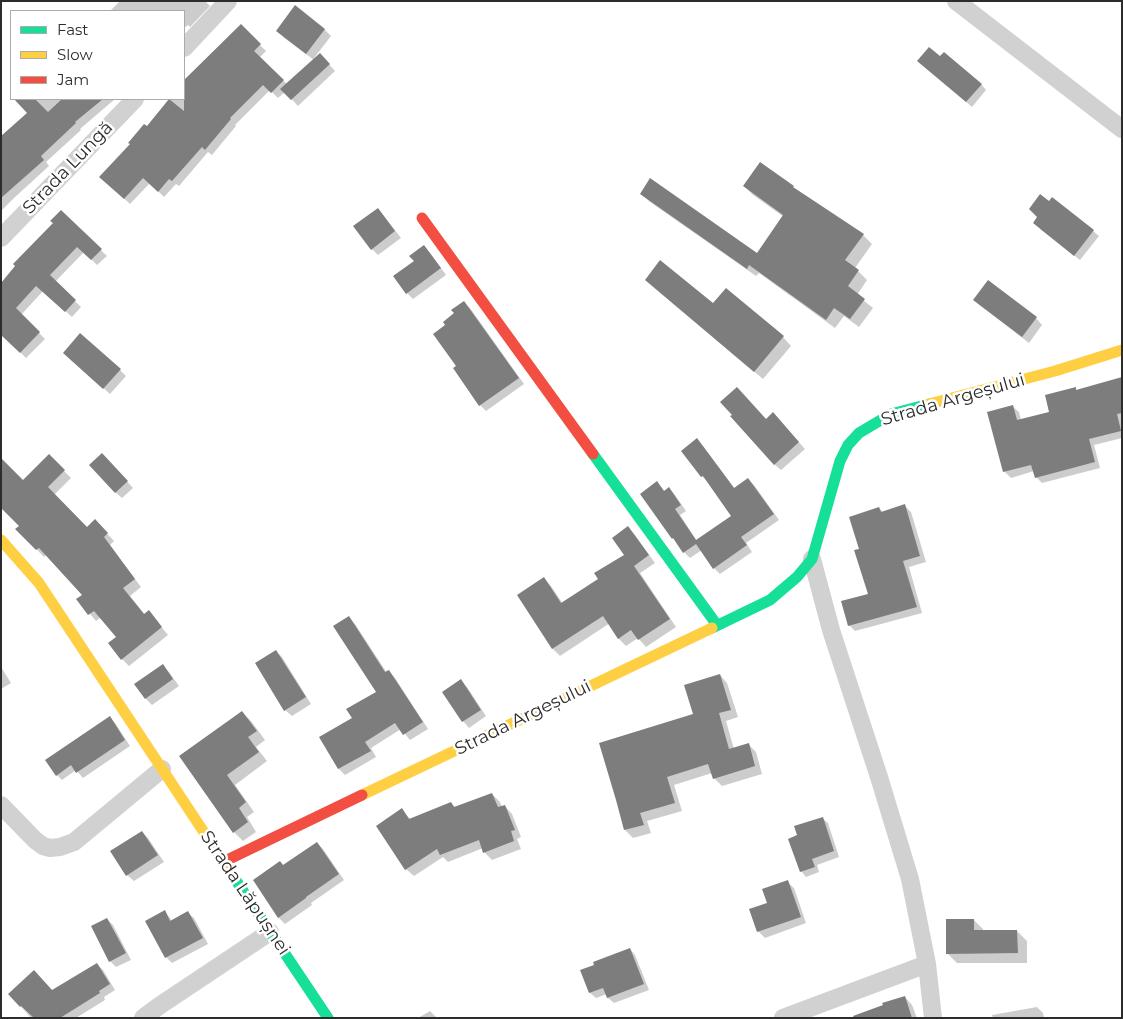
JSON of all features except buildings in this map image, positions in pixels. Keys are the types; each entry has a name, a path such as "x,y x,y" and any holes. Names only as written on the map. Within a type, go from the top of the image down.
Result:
{"street":[{"path":"185,47 228,1"},
{"path":"956,1 1122,129"},
{"name":"Strada Lungă","path":"1,238 134,100"},
{"path":"422,218 717,625"},
{"name":"Strada Argeșului","path":"223,862 770,600 797,577 812,559 840,462 848,445 860,433 875,423 891,414 1055,371 1122,350"},
{"name":"Strada Lăpușnei","path":"1,540 39,583 328,1018"},
{"path":"812,559 831,630 880,777 910,879 927,964 933,1018"},
{"path":"1,805 43,846 50,848 60,846 74,842 162,769"},
{"path":"143,1018 270,932"},
{"path":"783,1018 927,964"}],"traffic: fast":[{"path":"712,628 770,600 797,577 812,559 840,461 848,445 859,433 891,414 929,404"},
{"path":"593,454 717,625"},
{"path":"225,864 328,1018"}],"traffic: slow":[{"path":"929,404 1055,371 1122,350"},
{"path":"1,540 39,583 225,864"},
{"path":"362,795 712,628"}],"traffic: jam":[{"path":"422,218 593,454"},
{"path":"223,862 362,795"}]}
